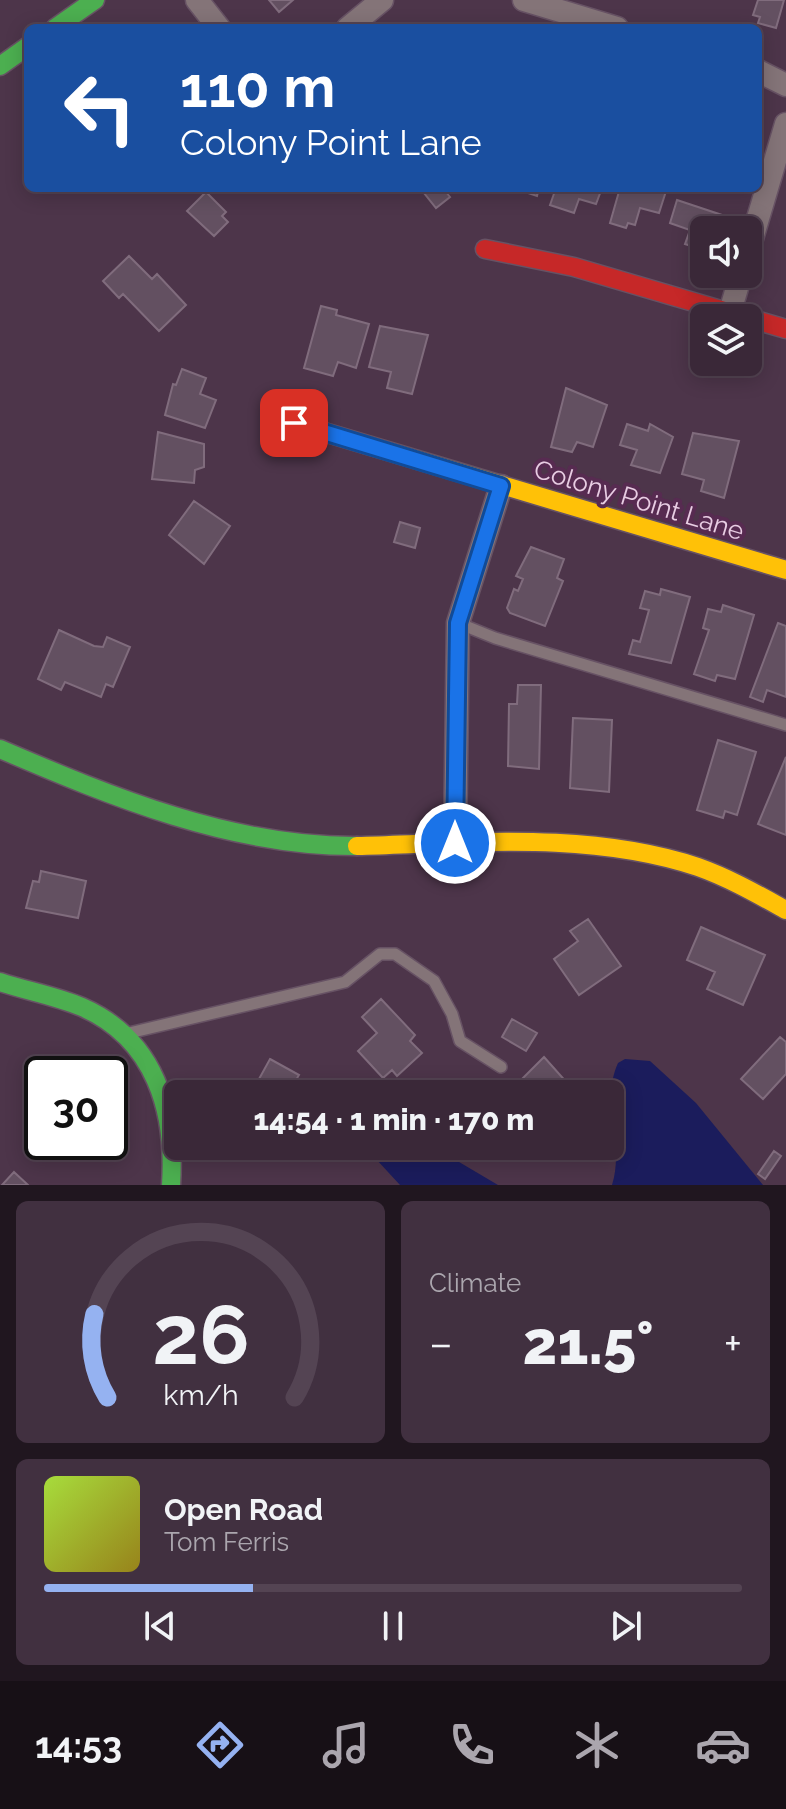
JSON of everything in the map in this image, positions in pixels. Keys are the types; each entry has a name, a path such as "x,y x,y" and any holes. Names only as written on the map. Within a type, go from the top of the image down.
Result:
{"street":[{"path":"61,24 95,0"},
{"path":"197,0 216,24"},
{"path":"353,24 382,0"},
{"path":"524,0 604,24"},
{"path":"0,66 24,49"},
{"path":"762,73 786,85"},
{"path":"759,216 786,124"},
{"path":"485,249 532,256 702,304"},
{"path":"762,322 786,329"},
{"name":"Colony Point Lane","path":"294,423 786,570"},
{"path":"455,843 458,623 501,486"},
{"path":"0,749 124,799 266,837 336,845 537,841 643,851 726,878 786,910"},
{"path":"0,982 83,1007 125,1034 158,1078 170,1110 174,1136 171,1185"}],"lane":[{"path":"458,623 495,638 786,725"},
{"path":"125,1034 164,1028 345,982 380,954 395,954 434,981 452,1014 460,1041 501,1067"}],"shaded area":[{"path":"625,1059 650,1061 696,1103 763,1185 612,1185 616,1160 624,1160 624,1080 613,1080 618,1063"},
{"path":"377,1160 456,1160 498,1185 400,1185"}],"building":[{"path":"269,0 293,0 279,12"},
{"path":"758,0 784,0 776,28 758,23 760,17 753,15"},
{"path":"206,192 226,212 222,216 228,222 214,236 187,211"},
{"path":"423,192 446,192 450,197 436,208"},
{"path":"555,192 600,192 596,204 579,199 574,213 550,205"},
{"path":"619,192 666,192 659,213 640,208 635,225 628,223 626,228 610,223"},
{"path":"677,200 722,215 690,216 690,230 670,223"},
{"path":"129,256 152,279 157,274 186,305 159,331 123,294 119,298 103,281"},
{"path":"321,306 337,310 336,315 369,324 356,368 338,362 333,376 304,368"},
{"path":"380,326 428,335 412,394 387,388 391,372 369,367"},
{"path":"182,369 206,378 200,394 216,400 205,428 165,415 173,384 176,385"},
{"path":"566,388 607,405 593,447 577,442 572,452 551,447"},
{"path":"627,424 648,431 650,424 673,437 660,473 631,465 637,450 620,445"},
{"path":"158,432 204,444 204,467 195,470 194,483 152,479"},
{"path":"693,433 739,441 724,498 701,491 704,480 682,474"},
{"path":"194,501 230,526 204,564 169,535"},
{"path":"400,522 420,528 415,548 394,542"},
{"path":"531,547 564,559 557,578 563,581 545,626 510,613 507,608 514,589 518,591 523,579 516,576"},
{"path":"661,589 690,597 671,663 629,654 633,640 640,642 649,610 640,608 645,591 660,595"},
{"path":"723,605 754,615 735,679 717,675 715,681 694,674 709,630 703,628 708,609 721,612"},
{"path":"778,623 786,626 786,697 767,690 763,702 750,697"},
{"path":"59,630 94,646 103,647 107,637 130,647 113,687 106,684 101,697 65,682 61,690 38,679"},
{"path":"518,685 541,685 539,769 508,766 509,704 517,704"},
{"path":"573,718 612,720 609,792 570,788"},
{"path":"718,740 756,752 737,815 725,811 723,818 697,810"},
{"path":"786,757 786,835 758,824"},
{"path":"41,871 86,881 78,918 26,908 33,881 39,882"},
{"path":"588,919 621,966 579,995 554,959 578,941 570,931"},
{"path":"701,927 765,955 743,1005 707,989 715,972 687,960"},
{"path":"381,999 415,1035 410,1041 422,1053 397,1076 392,1070 383,1078 358,1051 377,1033 362,1017"},
{"path":"512,1019 537,1033 526,1051 502,1037"},
{"path":"780,1037 786,1042 786,1074 763,1099 741,1079"},
{"path":"544,1057 565,1080 521,1080"},
{"path":"270,1059 299,1075 296,1080 258,1080"},
{"path":"774,1151 781,1156 765,1179 758,1174"},
{"path":"14,1172 28,1185 2,1185"}],"traffic: fast":[{"path":"61,24 95,0"},
{"path":"0,66 24,49"},
{"path":"0,749 86,785 174,816 265,838 357,846"},
{"path":"0,982 82,1007 107,1021 144,1058 156,1080 164,1105 172,1157 171,1185"}],"traffic: slow":[{"path":"294,423 786,570"},
{"path":"357,846 529,842 615,848 698,867 786,910"}],"traffic: jam":[{"path":"485,249 574,267 786,329"}],"route":[{"path":"294,423 501,486 462,601 458,623 455,843"}]}
